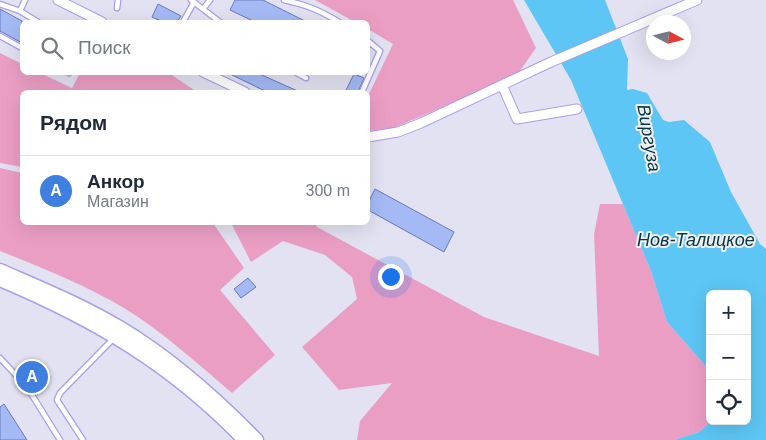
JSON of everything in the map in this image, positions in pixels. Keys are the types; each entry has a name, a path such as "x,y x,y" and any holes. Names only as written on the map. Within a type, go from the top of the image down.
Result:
{"main road":[{"path":"0,270 85,308 141,341 198,384 257,440"},
{"path":"0,280 81,316 153,360 186,387 244,440"}],"street":[{"path":"58,0 98,20"},
{"path":"370,137 398,132 551,62 697,0"},
{"path":"209,75 241,90"},
{"path":"502,85 517,119 577,109"}],"lane":[{"path":"20,11 26,0"},
{"path":"117,8 118,0"},
{"path":"203,9 210,0"},
{"path":"284,0 305,4 322,11 336,20"},
{"path":"184,20 193,1 217,20"},
{"path":"0,4 20,11 35,20"},
{"path":"0,36 20,47"},
{"path":"370,43 380,51 370,74"},
{"path":"300,75 306,78"},
{"path":"363,90 369,75"},
{"path":"83,440 56,400 60,392 115,336"},
{"path":"0,358 27,387 60,440"}],"shaded area":[{"path":"315,0 513,0 536,48 517,75 389,130 370,131 370,92 393,44 370,30 370,20 351,20"},
{"path":"0,53 20,63 20,75 44,75 72,88 79,75 172,75 194,90 20,90 20,167 0,163"},
{"path":"0,168 20,173 20,225 214,225 244,268 220,290 275,355 232,393 166,338 124,308 79,284 0,251"},
{"path":"600,204 623,204 651,271 667,322 706,366 707,425 699,432 674,440 357,440 360,421 392,383 339,390 302,347 357,299 352,277 325,255 283,241 251,262 232,225 316,225 484,317 599,356 594,234"}],"water":[{"name":"Нов-Талицкое","path":"524,0 605,0 628,59 627,90 633,89 647,93 663,120 669,122 684,120 710,142 731,192 760,244 766,249 766,440 674,440 699,432 707,425 751,425 751,290 706,290 706,366 667,322 651,271 571,80"}],"building":[{"path":"235,0 263,0 303,20 251,20 230,10"},
{"path":"158,4 181,16 178,20 159,20 152,17"},
{"path":"0,9 20,20 20,42 0,31"},
{"path":"232,75 262,75 296,90 263,90"},
{"path":"354,75 364,78 359,90 346,90"},
{"path":"375,189 454,232 444,252 370,211 370,199"},
{"path":"248,278 256,287 241,298 234,289"},
{"path":"32,371 36,378 29,383 23,377"},
{"path":"4,404 27,440 0,440 0,407"}],"place":[{"name":"Анкор","path":"32,377"}],"water label":[{"name":"Виргуза","path":"649,138"}]}
